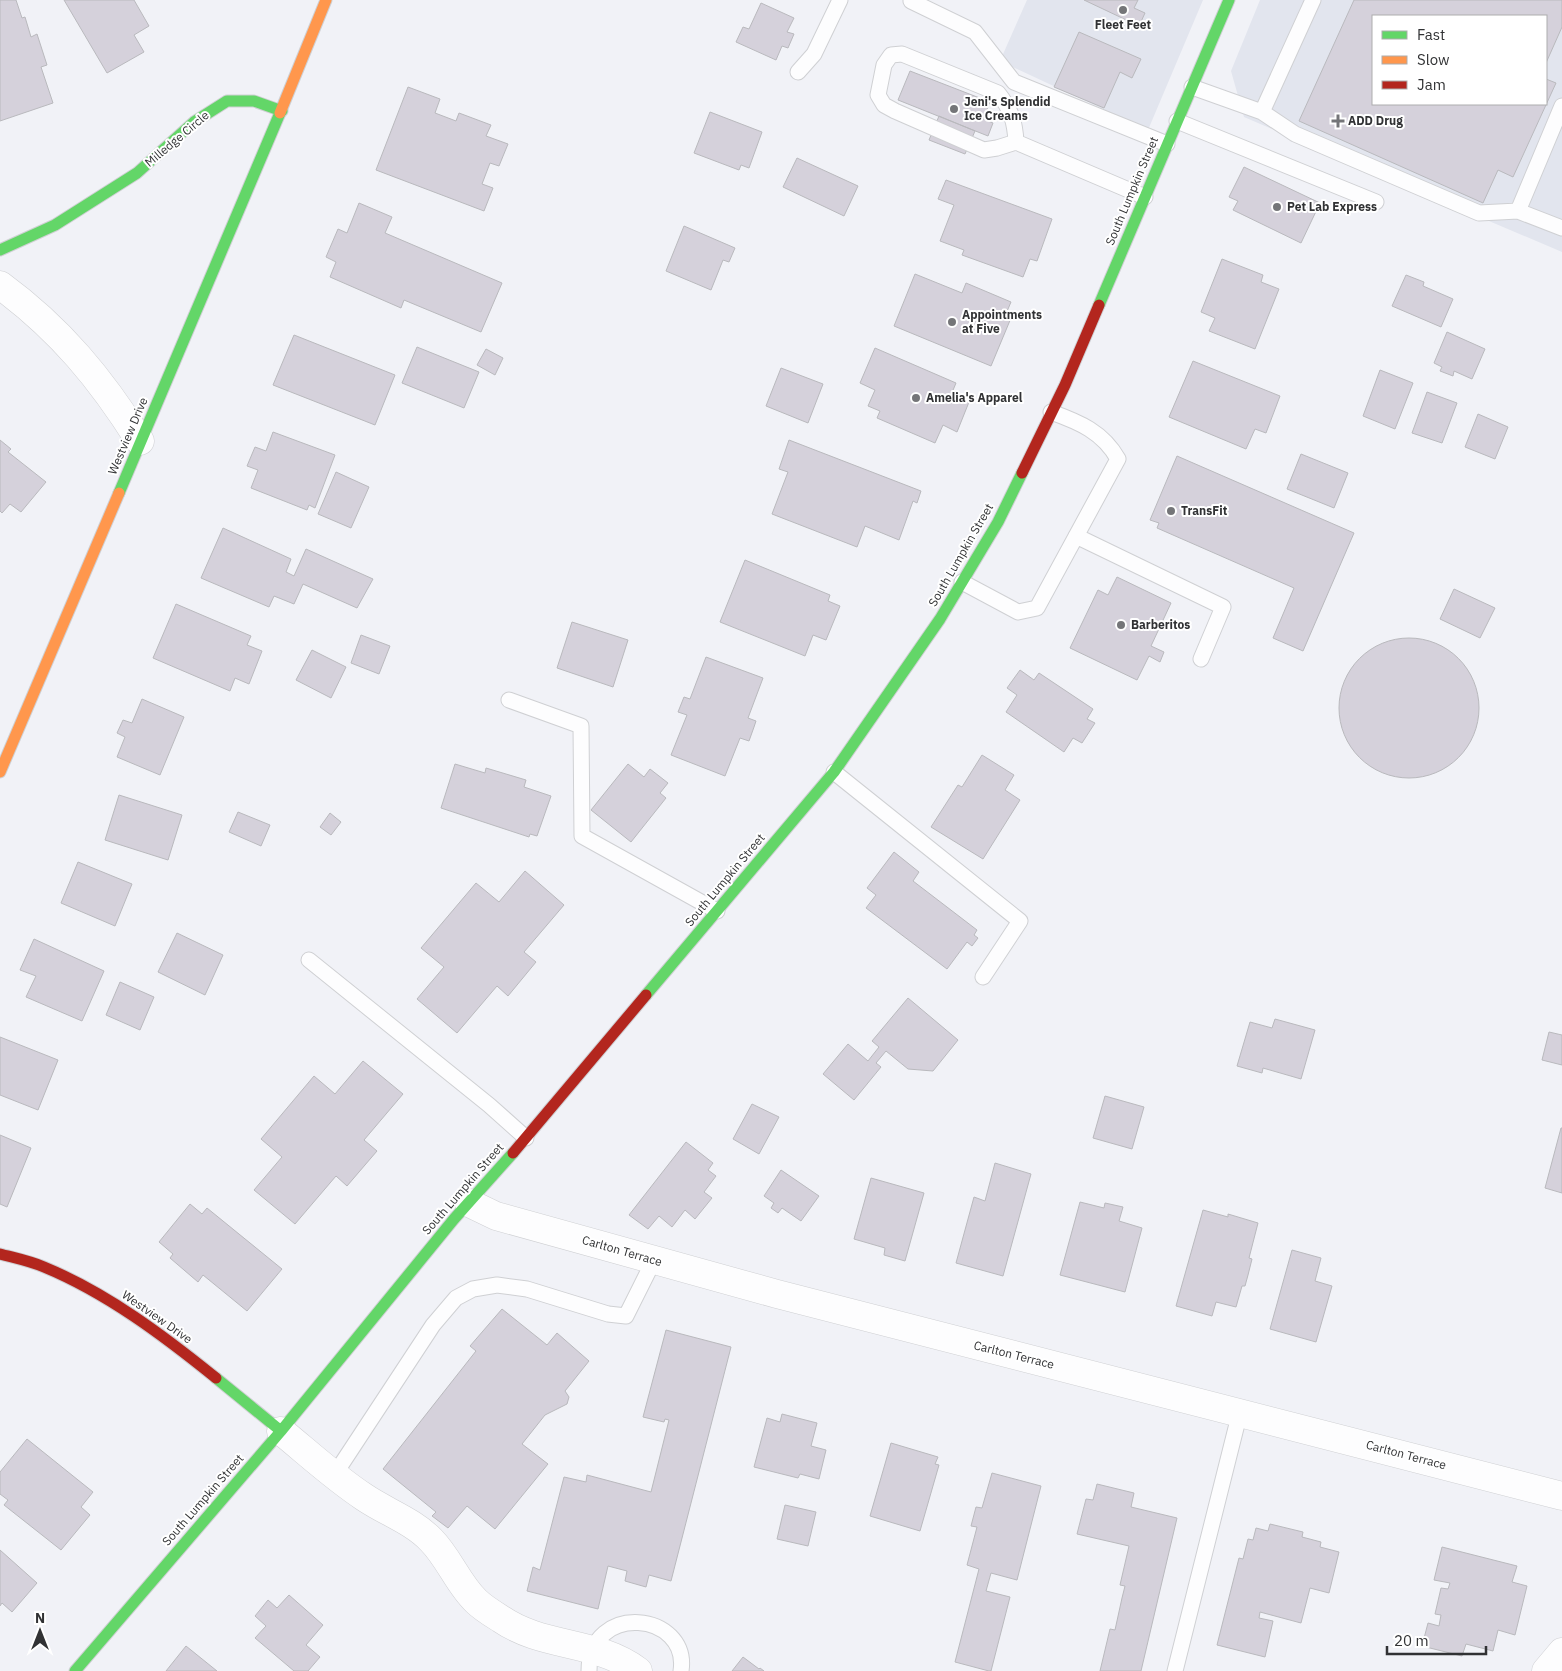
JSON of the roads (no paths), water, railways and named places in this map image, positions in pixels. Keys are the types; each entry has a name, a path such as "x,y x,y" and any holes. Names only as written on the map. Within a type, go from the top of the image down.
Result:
{"main road":[{"path":"282,112 326,0"},
{"name":"South Lumpkin Street","path":"75,1671 281,1431 469,1203 834,772 940,619 998,522 1051,412 1229,0"},
{"name":"Milledge Circle","path":"0,250 55,225 137,173 194,122 228,101 254,101 282,112"},
{"name":"Westview Drive","path":"0,772 282,112"},
{"name":"Westview Drive","path":"0,1254 49,1269 114,1303 177,1347 281,1431"}],"street":[{"path":"0,285 31,308 69,343 110,395 140,442"},
{"name":"Carlton Terrace","path":"469,1203 496,1216 654,1260 1562,1496"},
{"path":"281,1431 363,1497 418,1528 432,1540 475,1600 501,1620 525,1633 558,1643 591,1660 623,1660 638,1671"},
{"path":"1546,1671 1562,1652"}],"lane":[{"path":"798,72 814,54 840,0"},
{"path":"1262,112 1313,0"},
{"path":"911,1 976,32 1014,82 1167,144"},
{"path":"1016,142 1015,122 1008,105 998,93 902,54 891,55 884,65 878,95 884,105 984,150 1016,142 1145,197"},
{"path":"1192,87 1262,112 1294,134 1479,213 1518,211 1562,228"},
{"path":"1518,211 1562,106"},
{"path":"1178,121 1376,202"},
{"path":"962,582 1018,612 1037,608 1118,458 1110,445 1082,423 1051,412"},
{"path":"1076,536 1223,607 1201,659"},
{"path":"509,700 581,726 582,836 717,911"},
{"path":"834,772 1020,921 983,977"},
{"path":"309,960 489,1105 526,1138"},
{"path":"335,1474 433,1325 456,1298 473,1289 496,1285 527,1289 608,1314 626,1316 637,1299 654,1260"},
{"path":"1175,1671 1240,1412"},
{"path":"591,1660 603,1634 615,1625 630,1621 645,1622 660,1628 672,1638 679,1652 681,1671"}],"place":[{"name":"Fleet Feet","path":"1123,10"},
{"name":"Jeni's Splendid Ice Creams","path":"954,109"},
{"name":"ADD Drug","path":"1338,121"},
{"name":"Pet Lab Express","path":"1277,207"},
{"name":"Appointments at Five","path":"952,322"},
{"name":"Amelia's Apparel","path":"916,398"},
{"name":"TransFit","path":"1171,511"},
{"name":"Barberitos","path":"1121,625"}]}
